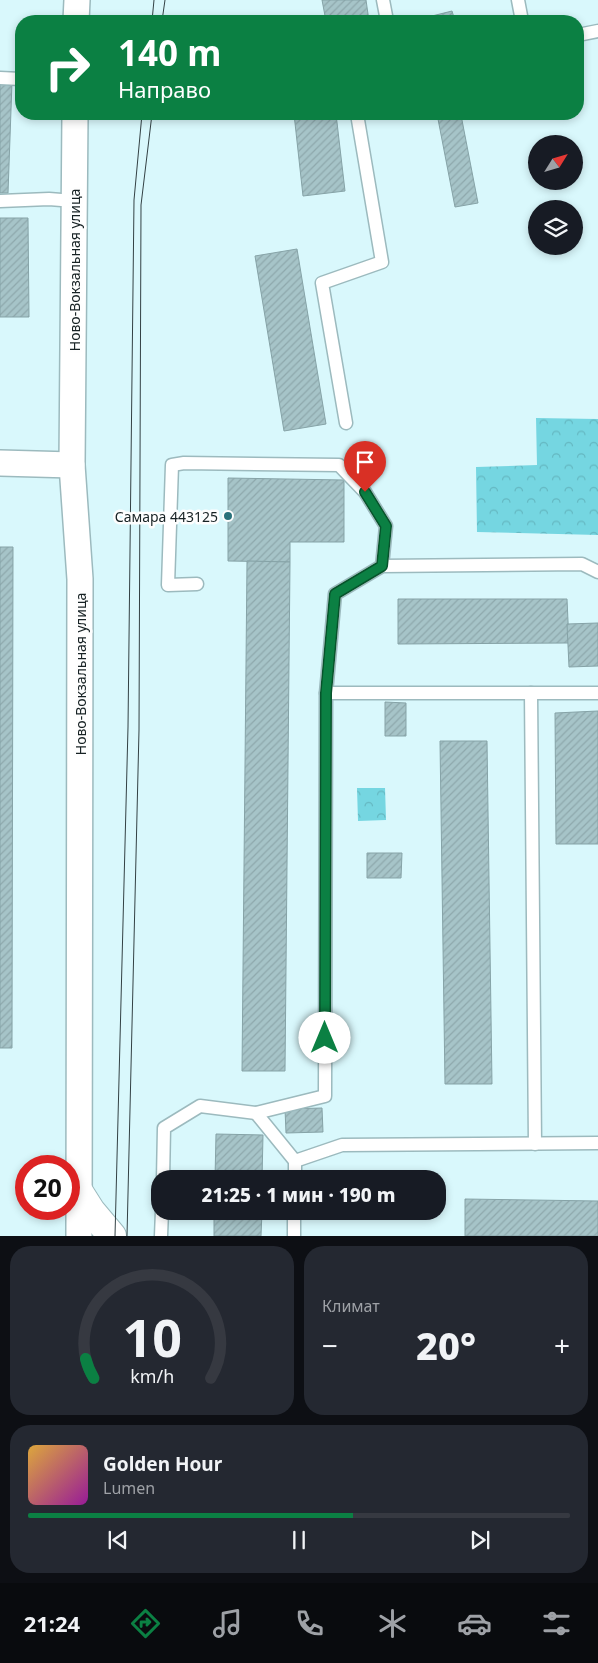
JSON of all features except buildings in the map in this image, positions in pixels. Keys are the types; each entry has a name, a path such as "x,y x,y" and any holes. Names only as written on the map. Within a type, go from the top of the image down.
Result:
{"main road":[{"path":"80,1195 112,1236"}],"street":[{"path":"76,15 77,0"},
{"name":"Ново-Вокзальная улица","path":"75,120 72,465 80,579 79,1155"},
{"path":"0,463 72,465"},
{"name":"Ново-Вокзальная улица","path":"79,1220 79,1236"}],"lane":[{"path":"383,0 386,15"},
{"path":"518,0 521,15"},
{"path":"584,34 598,31"},
{"path":"0,78 15,79"},
{"path":"346,423 322,283 382,262 358,120"},
{"path":"0,200 49,199 74,201"},
{"path":"197,584 168,585 172,465 184,462 339,465 365,492 386,526 382,566"},
{"path":"163,1170 164,1128 200,1106 256,1113 325,1096 326,693 335,594 382,566 582,564 598,572"},
{"path":"326,693 598,693"},
{"path":"531,694 535,1144"},
{"path":"256,1113 295,1161 295,1170"},
{"path":"295,1161 342,1145 598,1143"},
{"path":"161,1236 162,1220"},
{"path":"294,1220 294,1236"}],"green space":[{"path":"536,418 598,419 598,535 477,532 476,467 537,465"},
{"path":"357,788 385,788 386,820 358,821"}],"tram line":[{"path":"153,15 154,0"},
{"path":"163,15 165,0"},
{"path":"115,1236 128,727 134,200 141,120"},
{"path":"127,1236 139,730 141,205 151,120"}],"place":[{"name":"Самара 443125","path":"228,516"}],"route":[{"path":"325,1038 326,693 335,594 382,566 386,526 365,492"}]}
